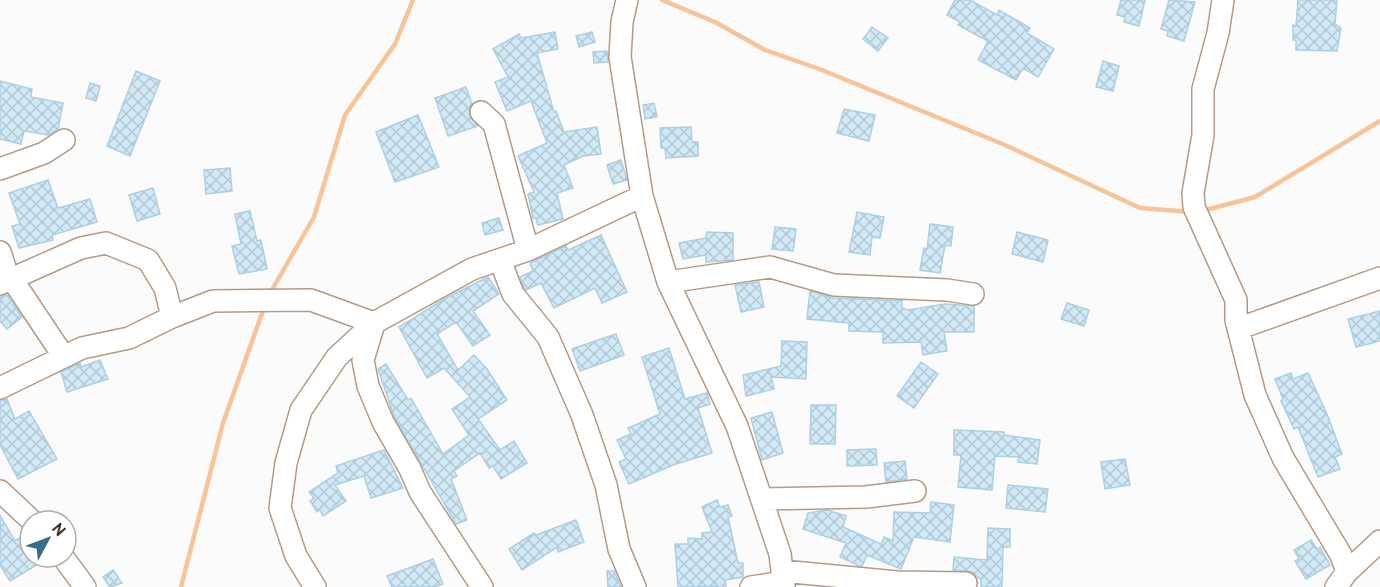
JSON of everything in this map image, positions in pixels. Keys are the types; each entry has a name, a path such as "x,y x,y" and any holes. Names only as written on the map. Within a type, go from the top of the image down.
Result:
{"street":[{"path":"627,0 622,22 620,57 642,196 668,282 737,426 763,499 783,580"},
{"path":"1223,0 1218,33 1205,75 1203,135 1193,193 1194,207 1236,300 1236,320 1240,328 1248,375 1255,395 1283,458 1341,555 1341,579"},
{"path":"481,112 495,124 528,250"},
{"path":"0,169 44,153 63,140"},
{"path":"315,587 296,556 280,508 286,463 302,410 337,357 374,323 472,269 528,250 642,196"},
{"path":"7,281 81,248 105,243 148,260 165,288 172,316"},
{"path":"0,252 7,281 64,357"},
{"path":"500,260 513,294 549,337 582,415 606,485 619,549 635,587"},
{"path":"668,282 770,267 834,285 947,290 973,294"},
{"path":"1240,328 1380,278"},
{"path":"0,388 82,348 129,338 172,316 213,301 311,300 374,323"},
{"path":"374,323 363,360 368,386 383,422 410,468 420,492 482,587"},
{"path":"763,499 866,497 915,490"},
{"path":"0,491 19,509"},
{"path":"1341,579 1380,541"},
{"path":"72,569 86,587"},
{"path":"751,587 783,580 966,583"}],"building":[{"path":"955,0 970,0 997,15 999,10 1030,28 1027,33 1054,49 1038,77 1023,68 1016,80 978,60 988,41 958,25 960,22 947,15"},
{"path":"1121,0 1145,0 1139,26 1124,22 1125,17 1117,15"},
{"path":"1169,0 1195,2 1184,41 1167,36 1168,31 1161,29"},
{"path":"1298,0 1337,0 1335,24 1341,28 1337,51 1296,50 1293,25 1296,26"},
{"path":"872,27 888,38 878,51 863,39"},
{"path":"555,32 558,49 537,53 554,112 556,111 564,132 597,127 601,154 583,156 564,165 573,188 557,193 563,219 538,225 536,218 533,218 528,194 534,192 518,156 547,143 531,101 507,111 495,82 508,77 493,49 519,34 521,38"},
{"path":"592,32 595,42 579,47 576,36"},
{"path":"607,51 608,62 594,63 593,52"},
{"path":"1103,61 1119,66 1113,91 1096,87"},
{"path":"136,71 160,81 130,156 107,146"},
{"path":"0,81 32,89 31,97 63,103 58,129 48,135 24,131 21,144 0,139"},
{"path":"90,83 100,86 96,101 86,98"},
{"path":"466,87 472,104 469,115 478,126 448,136 435,98"},
{"path":"654,103 657,117 645,119 643,105"},
{"path":"844,109 875,115 869,141 837,133"},
{"path":"418,115 439,167 395,182 376,132"},
{"path":"691,127 692,142 698,142 698,156 666,158 665,148 661,148 660,128"},
{"path":"621,160 627,180 613,184 607,165"},
{"path":"230,168 232,191 206,194 204,170"},
{"path":"48,180 58,208 90,199 97,222 52,235 53,240 19,248 12,226 20,224 9,193"},
{"path":"153,188 160,214 137,221 129,195"},
{"path":"250,211 257,241 261,240 267,269 239,274 232,246 241,244 235,214"},
{"path":"857,212 884,217 880,238 872,237 870,255 849,252"},
{"path":"499,218 503,230 485,235 482,223"},
{"path":"930,224 953,227 951,246 945,245 940,273 920,270 924,248 927,249"},
{"path":"775,227 796,229 793,251 772,249"},
{"path":"707,232 733,233 733,260 706,262 706,255 683,259 679,243 706,238"},
{"path":"1017,232 1048,240 1043,262 1012,254"},
{"path":"601,235 627,292 602,303 595,288 554,308 541,283 526,290 524,288 520,277 533,271 530,263 566,246 568,250"},
{"path":"488,277 499,294 473,311 490,335 473,346 456,322 437,334 458,370 474,355 487,369 507,400 478,419 500,450 514,441 527,463 501,479 493,466 489,468 480,453 454,471 457,476 451,479 467,520 456,524 394,416 378,369 386,364 408,400 411,398 443,454 469,435 452,409 470,397 444,368 427,378 399,327 446,298"},
{"path":"759,282 764,307 741,312 735,285"},
{"path":"810,291 833,298 902,301 902,308 908,310 945,304 974,306 974,332 944,332 947,351 923,355 921,342 883,343 883,332 849,331 849,323 807,319"},
{"path":"7,295 22,317 7,329 0,321 0,297"},
{"path":"1067,303 1089,310 1084,326 1061,319"},
{"path":"1380,311 1380,341 1356,347 1348,319"},
{"path":"616,334 624,355 580,371 572,349"},
{"path":"782,341 807,342 806,379 771,377 774,389 746,396 743,375 781,366"},
{"path":"669,348 685,399 707,393 710,404 698,408 712,453 673,465 629,484 619,462 626,459 617,440 631,434 628,428 660,414 642,357"},
{"path":"100,360 108,379 67,392 61,372 80,363 81,367"},
{"path":"921,362 938,374 914,408 897,396"},
{"path":"1291,373 1293,379 1308,373 1342,454 1335,457 1340,469 1318,477 1298,427 1294,429 1281,401 1283,399 1275,379"},
{"path":"7,399 15,419 29,411 57,459 18,479 0,445 0,401"},
{"path":"811,405 836,405 835,444 810,444"},
{"path":"772,412 783,453 762,460 751,418"},
{"path":"954,430 1004,432 1004,435 1040,440 1037,464 1018,462 1019,457 995,456 992,490 958,487 961,455 954,455"},
{"path":"876,449 877,465 847,466 847,450"},
{"path":"384,450 403,488 371,498 364,476 335,485 346,501 323,516 320,510 317,512 310,501 314,498 309,492 338,473 336,466"},
{"path":"1125,459 1130,485 1105,489 1101,462"},
{"path":"905,461 907,479 886,482 884,463"},
{"path":"1008,485 1048,489 1045,512 1006,508"},
{"path":"717,500 720,507 728,505 732,516 728,517 738,563 743,563 743,577 725,580 726,586 678,587 675,544 688,544 688,538 702,539 702,533 712,532 702,507"},
{"path":"931,502 954,505 950,542 914,537 901,569 867,555 862,566 859,566 840,557 846,543 803,529 808,513 828,510 846,516 843,527 881,544 884,537 893,541 894,512 930,513"},
{"path":"0,515 15,541 18,539 18,569 30,569 10,581 0,565"},
{"path":"576,520 584,542 558,552 557,547 522,570 509,549 534,533 536,535"},
{"path":"988,528 1010,529 1010,547 1003,547 1002,587 981,587 981,580 972,572 953,570 954,557 987,560"},
{"path":"1311,540 1317,549 1320,547 1330,565 1306,579 1295,561 1299,559 1294,550"},
{"path":"433,559 443,584 435,587 392,587 387,576"},
{"path":"113,570 122,583 110,587 103,577"},
{"path":"607,571 614,571 621,587 608,587"}],"waterway":[{"path":"269,295 314,217 345,115 395,44 413,0"},
{"path":"662,0 715,22 765,50 822,70 1005,145 1140,208 1191,212"},
{"path":"1202,211 1255,197 1380,121"},
{"path":"181,587 223,423 265,305"}]}
